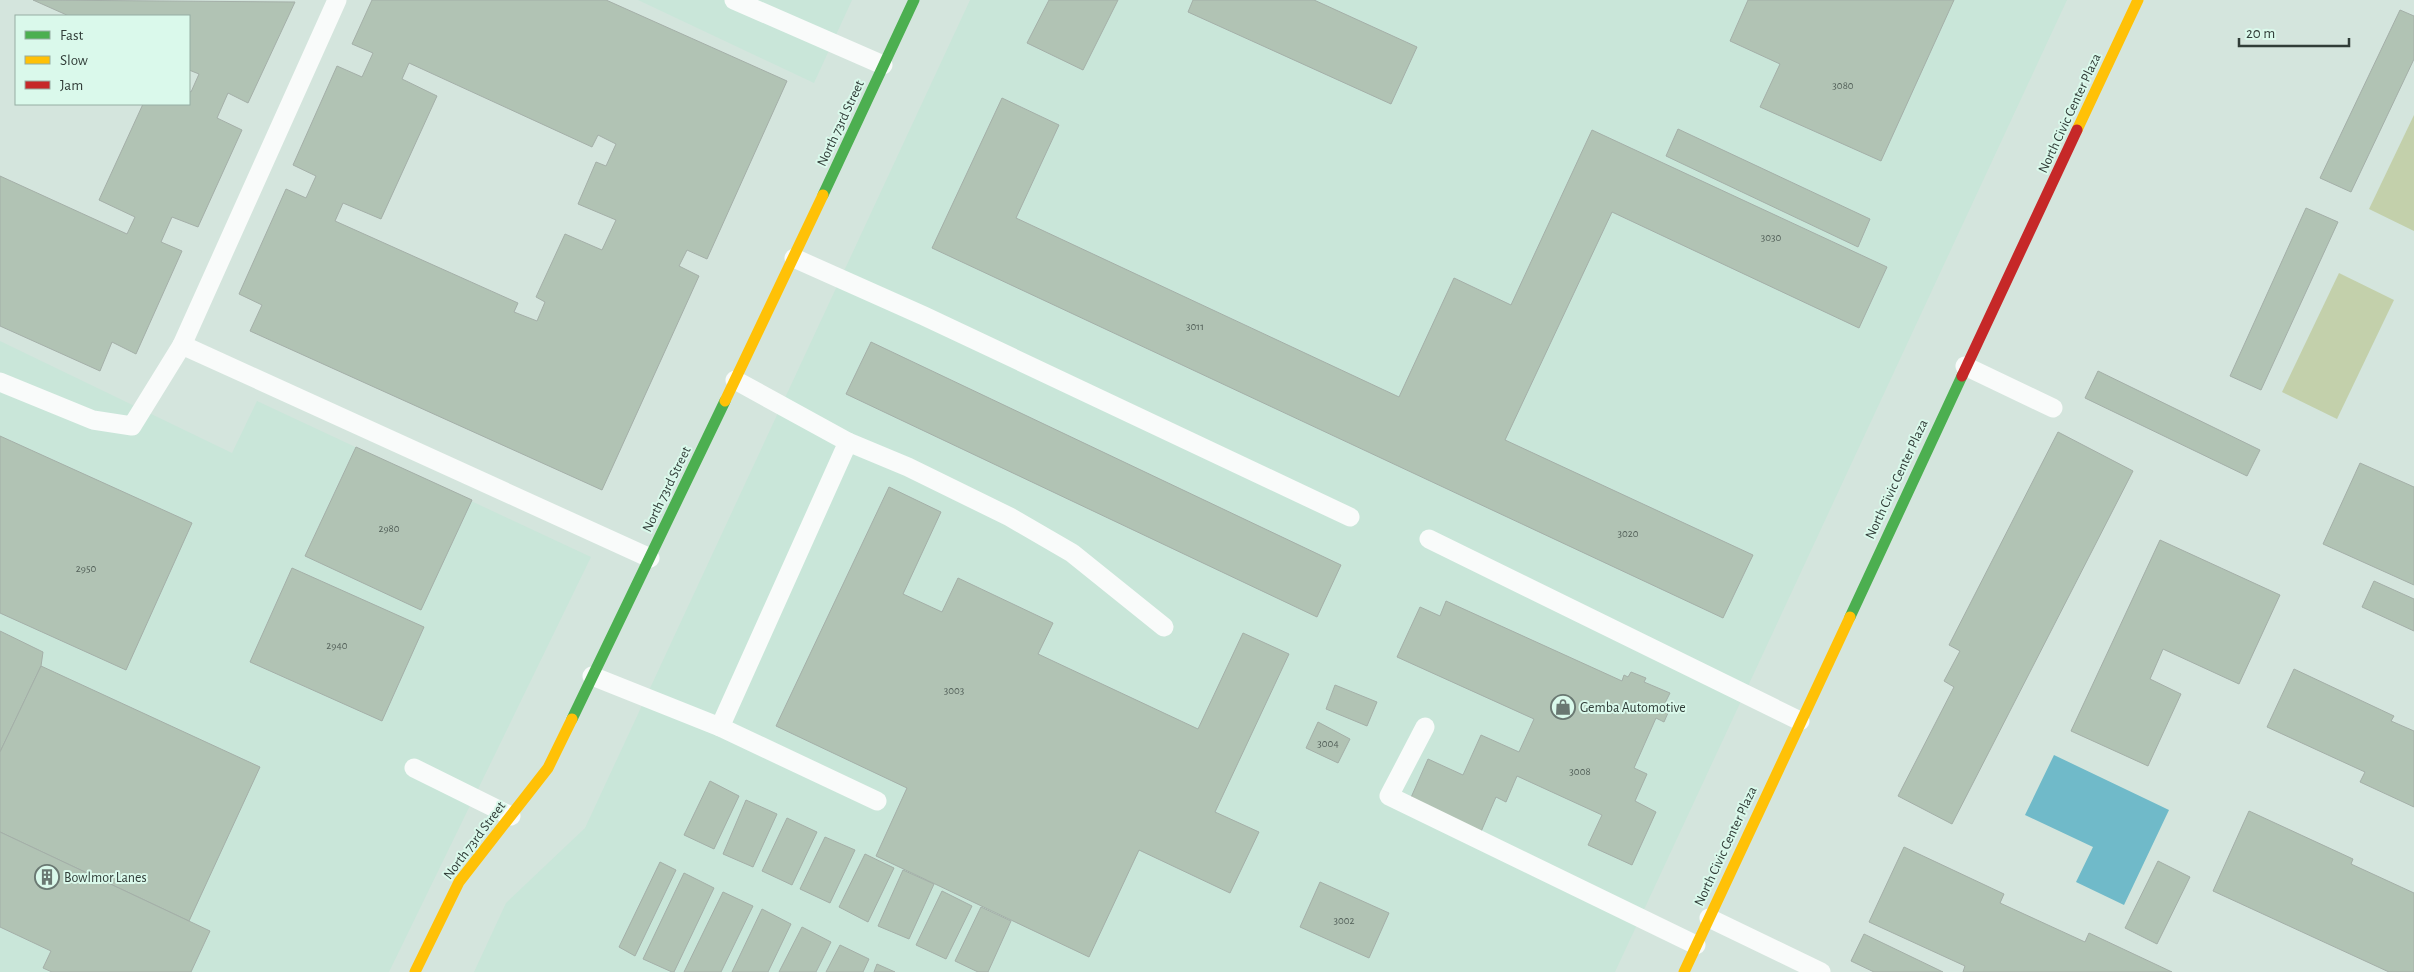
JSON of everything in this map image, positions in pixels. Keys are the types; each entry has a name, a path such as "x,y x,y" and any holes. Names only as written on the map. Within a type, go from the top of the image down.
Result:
{"street":[{"name":"North 73rd Street","path":"415,972 459,882 548,768 794,258 914,0"},
{"name":"North Civic Center Plaza","path":"1684,972 1965,366 2138,0"}],"lane":[{"path":"0,382 93,420 132,426 182,346 337,0"},
{"path":"734,0 883,65"},
{"path":"794,258 924,316 1350,517"},
{"path":"182,346 650,558"},
{"path":"1965,366 2053,408"},
{"path":"735,380 848,442 908,468 1010,517 1072,553 1164,627"},
{"path":"720,727 848,442"},
{"path":"1429,539 1800,721"},
{"path":"592,676 720,727 877,801"},
{"path":"1425,728 1389,796 1696,945"},
{"path":"414,768 511,816"},
{"path":"1709,918 1821,972"}],"shaded area":[{"path":"638,0 852,0 814,83"},
{"path":"970,0 2067,0 1615,972 474,972 506,903 585,828"},
{"path":"2414,115 2414,231 2369,209"},
{"path":"2339,273 2394,300 2337,419 2282,392"},
{"path":"0,341 232,453 257,401 591,557 389,972 0,972"}],"water":[{"path":"2054,755 2169,810 2124,905 2076,882 2093,847 2025,815"}],"building":[{"path":"33,0 295,2 248,103 228,93 217,118 242,130 198,227 172,217 161,242 182,251 136,354 112,342 100,371 0,326 0,176 127,234 135,217 99,200 143,105 190,105 190,92 199,74 190,70 190,15 67,15"},
{"path":"372,0 606,0 787,81 707,259 687,250 679,266 699,276 602,490 250,331 262,305 239,294 286,189 306,198 316,176 293,165 337,66 362,77 373,53 352,44","holes":["409,63 592,147 598,135 616,144 606,166 596,162 578,204 616,220 602,250 565,234 536,297 545,302 537,321 514,312 518,303 335,221 343,203 381,219 437,96 402,79"]},
{"path":"1049,0 1118,0 1083,70 1027,43"},
{"path":"1193,0 1314,0 1417,47 1391,104 1188,12"},
{"path":"1748,0 1954,0 1881,161 1760,107 1780,64 1730,41"},
{"path":"2400,10 2414,16 2414,59 2351,192 2320,178"},
{"path":"1002,98 1059,125 1016,218 1399,397 1454,278 1511,305 1592,130 1887,267 1859,328 1612,212 1505,440 1753,555 1723,618 932,248"},
{"path":"1678,129 1870,219 1858,247 1666,156"},
{"path":"2306,208 2338,222 2261,390 2230,376"},
{"path":"871,342 1341,565 1317,617 846,394"},
{"path":"2098,371 2260,450 2247,476 2085,398"},
{"path":"2058,432 2133,471 1952,824 1898,796 1954,687 1944,681 1960,651 1949,645"},
{"path":"0,436 192,523 126,670 0,613"},
{"path":"356,447 472,500 421,610 305,556"},
{"path":"2360,463 2414,487 2414,585 2323,544"},
{"path":"889,487 941,512 903,594 942,612 958,578 1053,623 1038,654 1198,729 1243,633 1289,654 1215,812 1259,832 1230,893 1139,850 1089,957 876,856 907,788 776,726"},
{"path":"2160,540 2280,595 2239,684 2163,649 2150,679 2181,694 2148,766 2071,731"},
{"path":"292,568 424,627 382,721 250,662"},
{"path":"2374,581 2414,599 2414,631 2362,607"},
{"path":"1446,601 1622,681 1624,675 1628,677 1631,672 1646,678 1644,682 1670,693 1665,703 1671,706 1664,722 1656,718 1634,768 1647,774 1635,801 1656,812 1632,865 1588,845 1602,815 1517,776 1506,802 1496,797 1480,834 1409,802 1428,759 1463,775 1481,735 1519,752 1534,719 1397,657 1420,607 1440,616"},
{"path":"0,631 43,652 41,666 0,752"},
{"path":"41,666 260,767 189,921 0,832 0,752"},
{"path":"2294,669 2394,716 2391,721 2414,731 2414,807 2360,782 2365,772 2267,727"},
{"path":"1335,685 1377,702 1367,726 1326,709"},
{"path":"1318,722 1350,739 1338,763 1306,748"},
{"path":"710,781 739,796 714,849 684,835"},
{"path":"746,800 777,814 753,867 723,854"},
{"path":"2249,811 2353,859 2351,864 2414,893 2414,972 2389,972 2213,891"},
{"path":"787,818 817,832 792,885 762,871"},
{"name":"Bowlmor Lanes","path":"0,832 210,931 191,972 52,972 43,968 51,951 0,927"},
{"path":"825,837 855,850 830,903 800,889"},
{"path":"1904,847 2004,894 2000,903 2085,942 2089,933 2172,972 1963,972 1965,966 1869,922"},
{"path":"865,854 894,868 868,922 839,907"},
{"path":"2158,861 2190,877 2157,944 2125,928"},
{"path":"660,862 676,870 635,956 619,947"},
{"path":"903,870 934,884 909,939 878,926"},
{"path":"684,873 714,888 674,972 672,972 643,959"},
{"path":"1320,882 1389,913 1369,958 1300,927"},
{"path":"942,891 972,906 946,959 916,945"},
{"path":"723,892 753,906 721,972 684,972"},
{"path":"981,907 1011,921 988,972 978,972 955,961"},
{"path":"762,909 791,924 768,972 732,972"},
{"path":"802,927 831,942 816,972 779,972"},
{"path":"1864,934 1943,972 1874,972 1851,961"},
{"path":"840,945 869,959 863,972 826,972"},
{"path":"877,964 895,972 874,972"}],"traffic: fast":[{"path":"823,195 914,0"},
{"path":"1850,617 1962,376"},
{"path":"572,719 725,401"}],"traffic: slow":[{"path":"2077,130 2138,0"},
{"path":"725,401 823,195"},
{"path":"1684,972 1850,617"},
{"path":"415,972 459,882 548,768 572,719"}],"traffic: jam":[{"path":"1962,376 2077,130"}],"place":[{"name":"Gemba Automotive","path":"1563,707"},
{"name":"Bowlmor Lanes","path":"47,877"}]}
